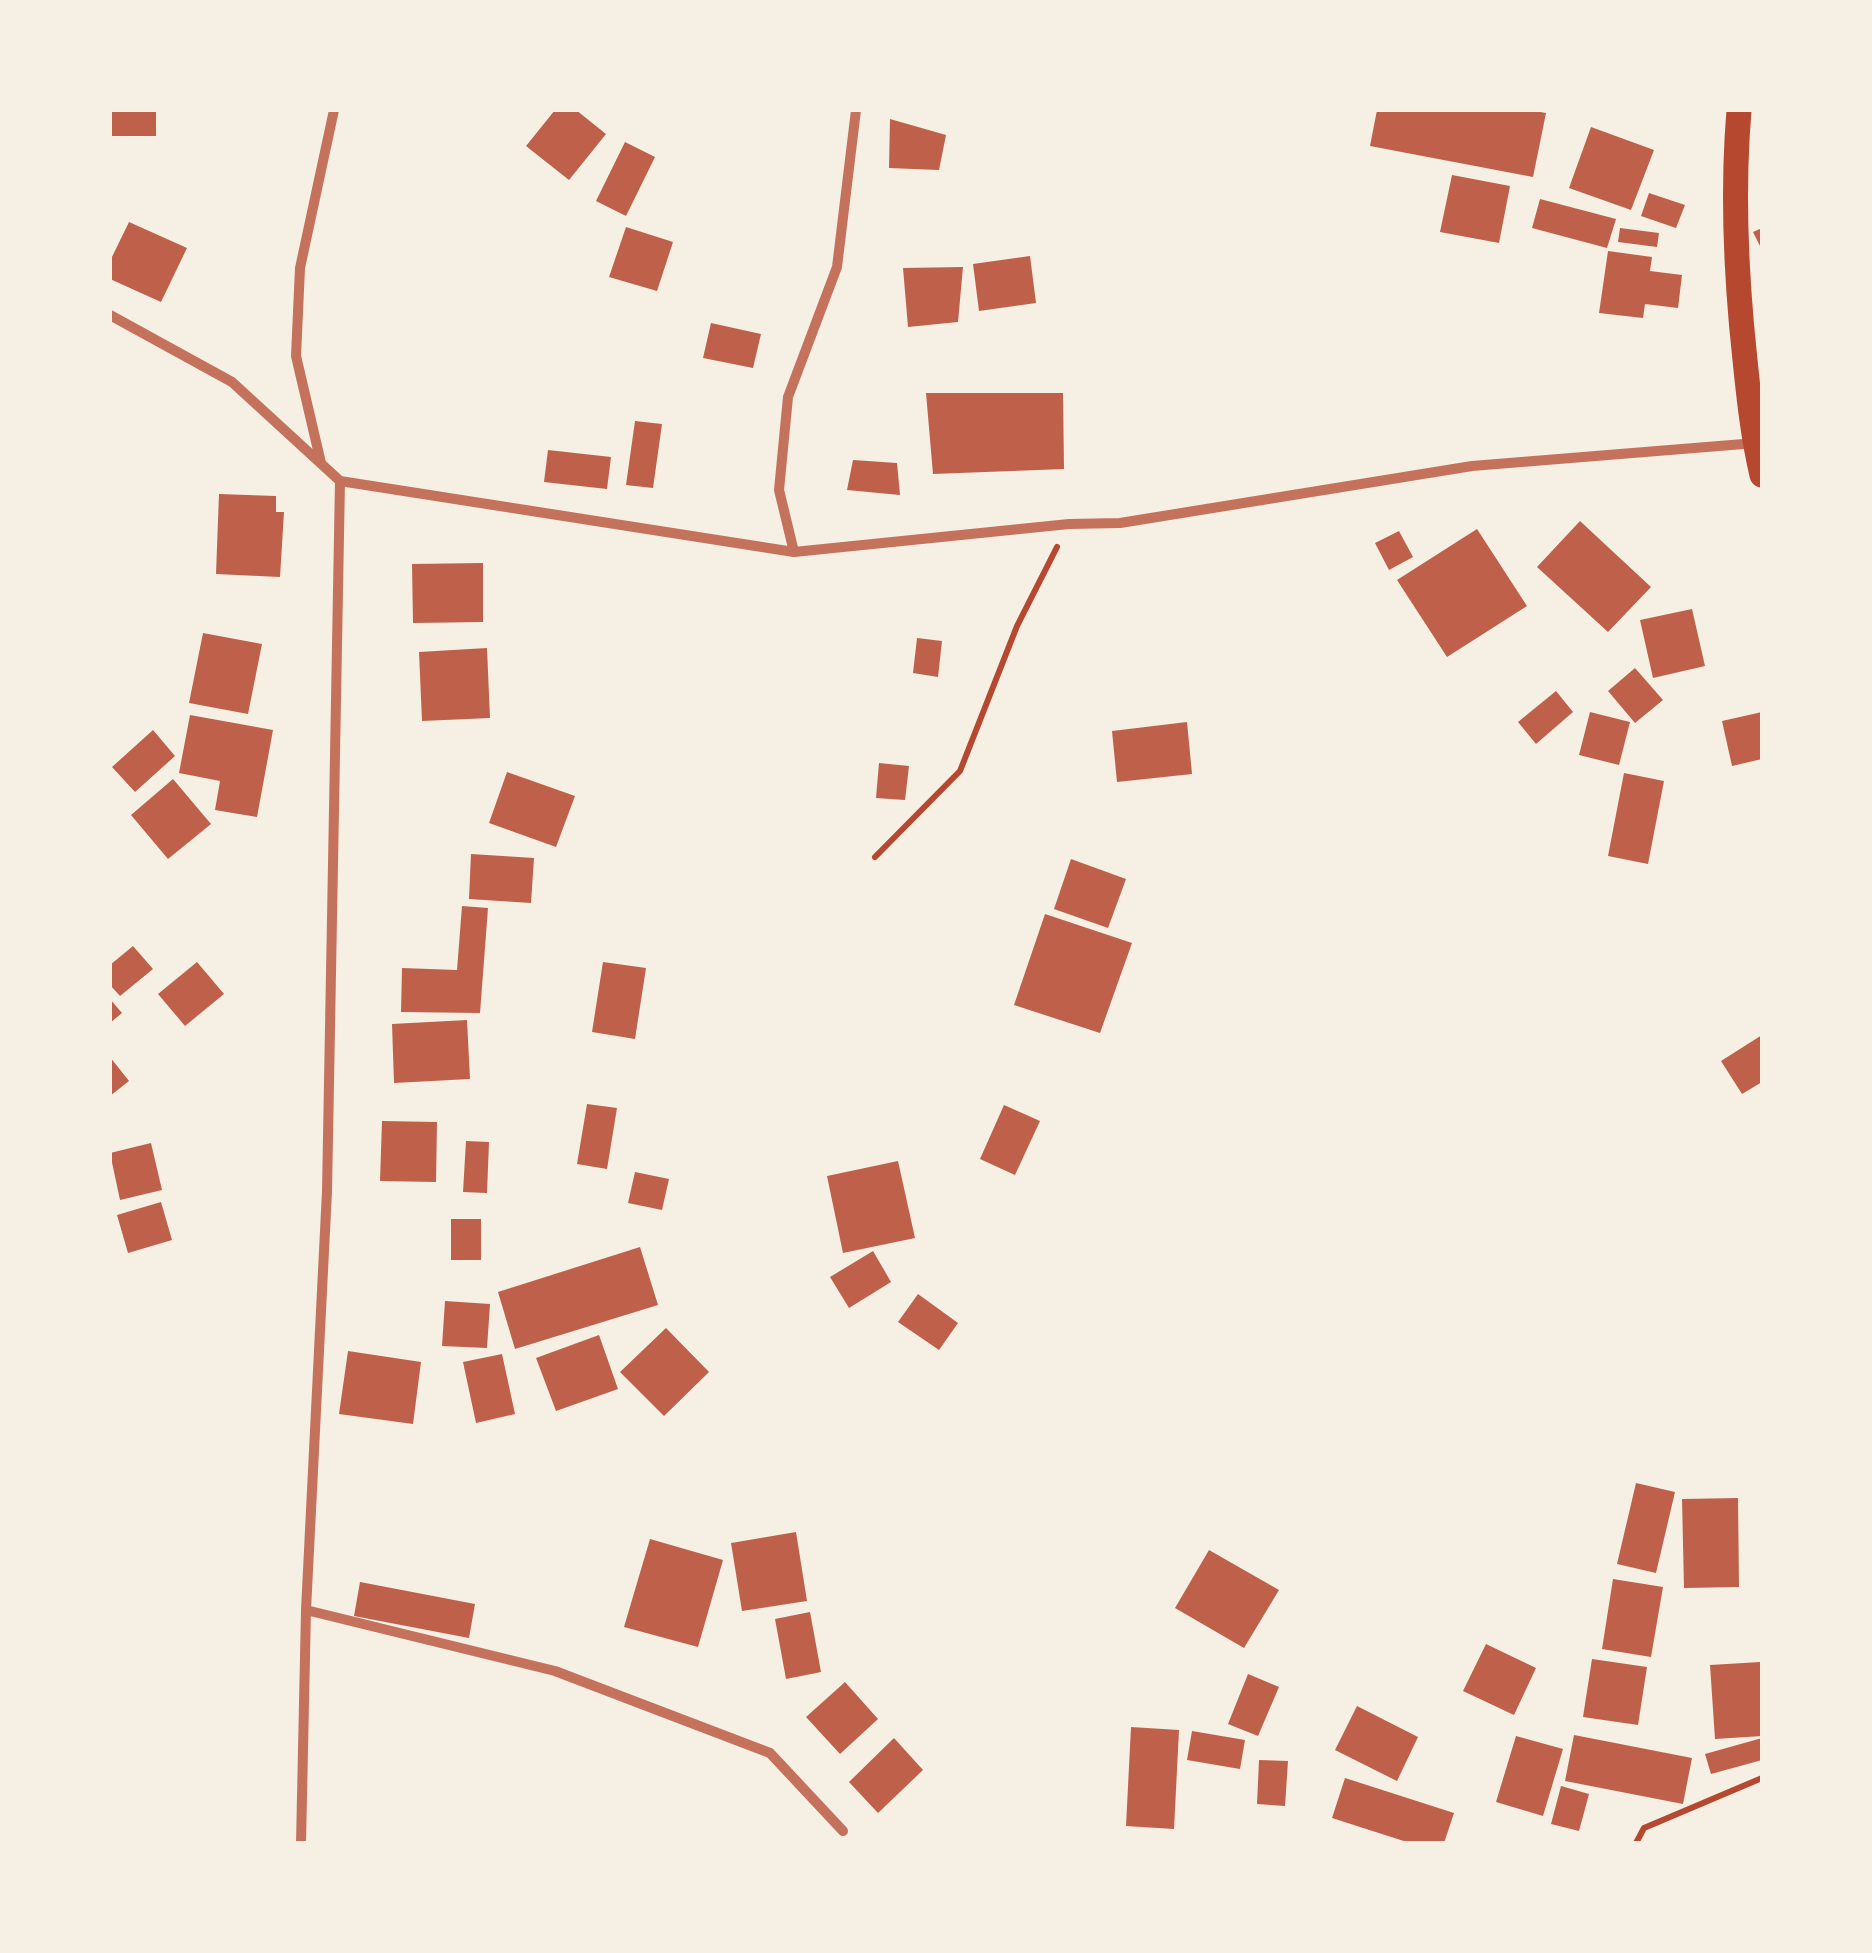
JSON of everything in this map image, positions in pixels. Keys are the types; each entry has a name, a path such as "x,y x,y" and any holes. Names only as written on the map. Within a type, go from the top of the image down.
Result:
{"main road":[{"path":"1738,110 1734,166 1739,301 1762,475"}],"street":[{"path":"322,464 296,356 300,268 334,110"},
{"path":"794,552 779,490 788,397 837,267 856,110"},
{"path":"110,315 232,382 340,481 794,552 1069,524 1120,523 1472,466 1758,443"},
{"path":"301,1843 306,1610 327,1191 340,481"},
{"path":"306,1610 555,1671 770,1753 843,1831"}],"path":[{"path":"875,857 960,771 1017,626 1069,524"},
{"path":"1636,1843 1644,1828 1762,1778"}],"building":[{"path":"110,110 156,110 156,136 110,136"},
{"path":"555,110 576,110 606,134 569,180 526,146"},
{"path":"1377,110 1546,113 1533,177 1370,146"},
{"path":"890,119 946,135 939,170 889,168"},
{"path":"1591,127 1654,150 1631,210 1569,188"},
{"path":"625,142 655,157 626,216 596,201"},
{"path":"1452,175 1510,186 1499,243 1440,232"},
{"path":"1649,193 1685,205 1676,228 1641,216"},
{"path":"1540,199 1616,219 1607,248 1532,228"},
{"path":"129,222 187,248 161,302 110,279 110,261"},
{"path":"626,227 673,242 657,291 609,277"},
{"path":"1620,228 1659,233 1657,247 1618,242"},
{"path":"1762,228 1762,250 1753,232"},
{"path":"1608,251 1652,257 1650,271 1682,275 1678,308 1645,304 1643,318 1599,313"},
{"path":"1030,256 1036,303 979,311 973,264"},
{"path":"963,267 958,322 908,327 903,268"},
{"path":"711,323 761,334 753,368 703,358"},
{"path":"926,393 1063,393 1064,469 933,474"},
{"path":"635,421 662,424 653,488 626,485"},
{"path":"548,450 611,457 607,489 544,482"},
{"path":"853,460 897,463 900,495 847,490"},
{"path":"219,494 276,496 276,512 284,512 280,577 216,574"},
{"path":"1580,521 1651,587 1608,632 1537,567"},
{"path":"1477,529 1527,606 1447,657 1397,580"},
{"path":"1399,531 1413,557 1389,570 1375,543"},
{"path":"483,563 483,622 413,623 412,564"},
{"path":"1692,609 1705,666 1653,678 1640,620"},
{"path":"203,633 262,644 248,714 189,703"},
{"path":"917,638 942,641 938,677 913,673"},
{"path":"487,648 490,718 422,721 419,652"},
{"path":"1635,668 1663,700 1635,723 1608,691"},
{"path":"1556,691 1573,712 1536,744 1518,722"},
{"path":"1590,712 1630,722 1619,765 1579,755"},
{"path":"1762,712 1762,759 1732,766 1722,721"},
{"path":"190,715 273,730 257,817 215,810 220,781 179,773"},
{"path":"1187,722 1192,774 1117,782 1112,731"},
{"path":"153,730 175,756 135,792 112,767"},
{"path":"879,763 909,766 905,800 876,798"},
{"path":"507,772 575,796 556,847 489,823"},
{"path":"1624,773 1664,781 1648,864 1608,856"},
{"path":"173,779 211,824 168,859 131,815"},
{"path":"471,854 534,858 531,903 469,899"},
{"path":"1071,859 1126,879 1108,928 1054,909"},
{"path":"462,906 488,908 480,1013 401,1012 402,968 457,970"},
{"path":"1045,914 1132,943 1100,1033 1014,1005"},
{"path":"133,946 153,969 120,996 110,985 110,965"},
{"path":"197,962 224,994 185,1026 158,994"},
{"path":"603,962 646,968 635,1039 592,1032"},
{"path":"110,999 122,1013 110,1023"},
{"path":"467,1020 470,1079 394,1083 392,1024"},
{"path":"1762,1035 1762,1082 1742,1094 1721,1061"},
{"path":"110,1057 129,1081 110,1096"},
{"path":"587,1104 617,1108 607,1169 577,1164"},
{"path":"1004,1105 1040,1121 1015,1175 980,1159"},
{"path":"382,1121 437,1122 436,1182 380,1181"},
{"path":"466,1141 489,1142 487,1193 463,1192"},
{"path":"151,1143 162,1190 120,1200 110,1153"},
{"path":"898,1161 915,1238 843,1253 827,1176"},
{"path":"635,1172 669,1179 662,1210 628,1203"},
{"path":"161,1202 172,1240 128,1253 117,1215"},
{"path":"451,1219 481,1219 481,1260 451,1260"},
{"path":"640,1247 658,1305 515,1349 498,1292"},
{"path":"873,1251 891,1282 849,1308 830,1277"},
{"path":"918,1294 958,1323 939,1350 898,1322"},
{"path":"445,1301 490,1304 487,1348 442,1346"},
{"path":"666,1328 709,1372 664,1416 620,1372"},
{"path":"599,1335 618,1389 556,1411 536,1358"},
{"path":"348,1351 421,1362 413,1424 339,1414"},
{"path":"502,1354 515,1414 476,1423 463,1362"},
{"path":"1636,1483 1675,1492 1656,1573 1617,1564"},
{"path":"1738,1498 1739,1587 1684,1588 1682,1499"},
{"path":"796,1532 807,1601 742,1611 731,1543"},
{"path":"650,1539 723,1560 698,1647 624,1627"},
{"path":"1209,1550 1279,1590 1244,1648 1175,1608"},
{"path":"1613,1579 1663,1587 1651,1657 1602,1649"},
{"path":"360,1582 475,1604 469,1638 354,1616"},
{"path":"810,1612 821,1672 786,1679 775,1619"},
{"path":"1486,1644 1536,1668 1514,1715 1463,1691"},
{"path":"1592,1659 1647,1667 1638,1725 1583,1717"},
{"path":"1760,1662 1762,1736 1715,1739 1710,1665"},
{"path":"1248,1674 1279,1687 1258,1736 1228,1724"},
{"path":"845,1682 878,1719 840,1754 806,1717"},
{"path":"1357,1706 1418,1737 1397,1781 1335,1750"},
{"path":"1131,1727 1179,1730 1174,1829 1126,1826"},
{"path":"1192,1731 1245,1740 1240,1769 1187,1760"},
{"path":"1574,1735 1692,1758 1683,1804 1565,1781"},
{"path":"1516,1736 1563,1749 1543,1816 1496,1802"},
{"path":"894,1738 923,1770 878,1813 849,1782"},
{"path":"1762,1738 1762,1760 1711,1774 1705,1754"},
{"path":"1259,1760 1288,1761 1285,1806 1257,1804"},
{"path":"1345,1778 1454,1813 1444,1843 1410,1843 1332,1818"},
{"path":"1561,1786 1589,1794 1579,1831 1551,1824"}]}
